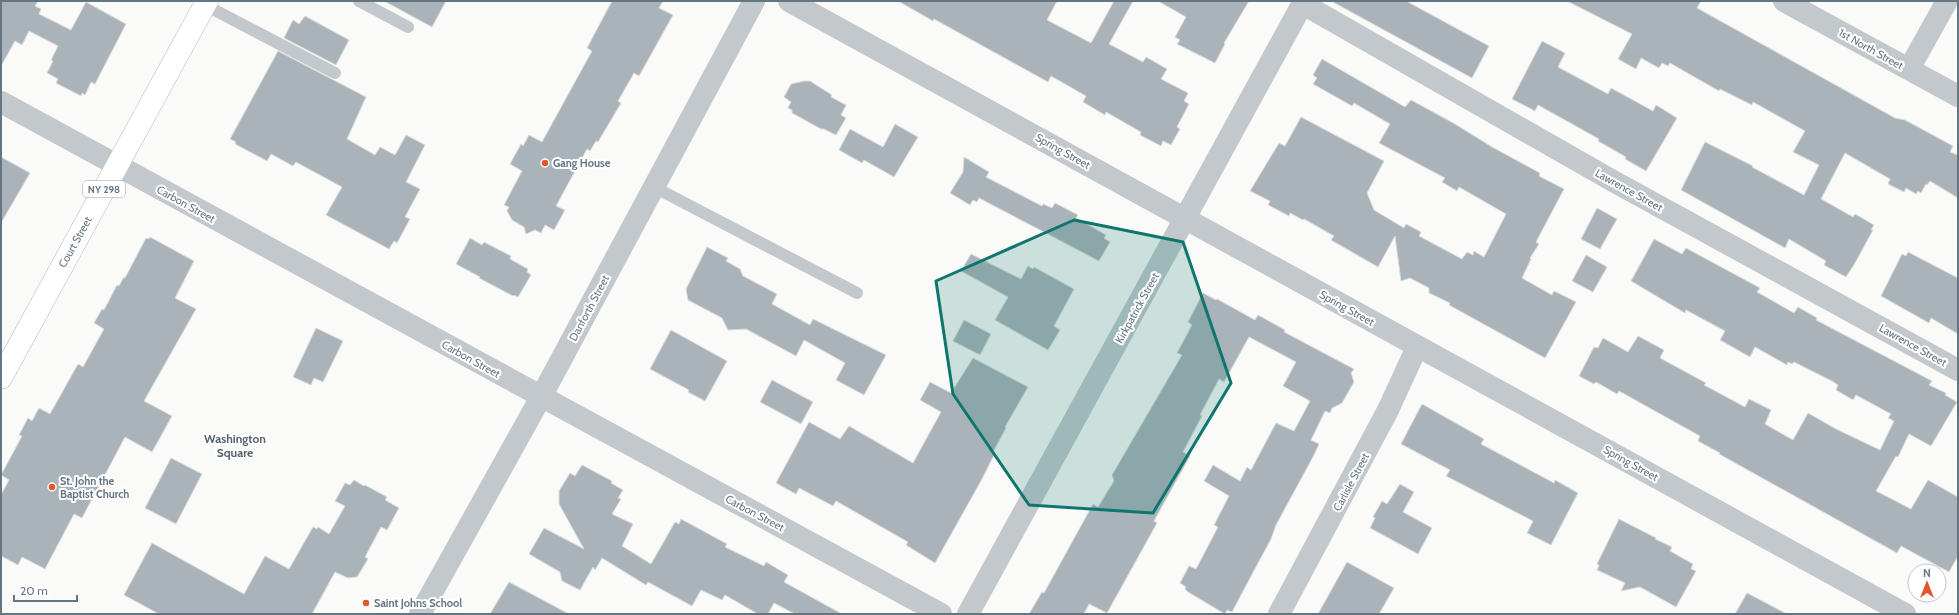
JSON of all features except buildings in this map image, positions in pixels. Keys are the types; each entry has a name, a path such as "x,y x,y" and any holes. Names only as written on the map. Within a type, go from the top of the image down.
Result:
{"main road":[{"name":"Court Street","path":"1,378 206,3"}],"street":[{"name":"Danforth Street","path":"420,614 541,397 754,1"},
{"name":"Spring Street","path":"789,1 1905,614"},
{"name":"1st North Street","path":"1784,1 1958,96"},
{"path":"1909,69 1947,1"},
{"name":"Kirkpatrick Street","path":"968,614 1304,3"},
{"name":"Lawrence Street","path":"1304,3 1613,181 1958,370"},
{"name":"Carbon Street","path":"1,102 941,614"},
{"name":"Carlisle Street","path":"1279,614 1388,410 1418,347"}],"lane":[{"path":"359,1 408,27"},
{"path":"206,3 335,73"},
{"path":"654,187 856,293"}],"highlighted area":[{"path":"1074,220 1183,242 1231,383 1153,513 1029,505 953,394 936,281"}],"place":[{"name":"Gang House","path":"545,163"},
{"name":"St. John the Baptist Church","path":"52,487"},
{"name":"Saint Johns School","path":"366,603"}],"district":[{"name":"Washington Square","path":"235,446"}]}
